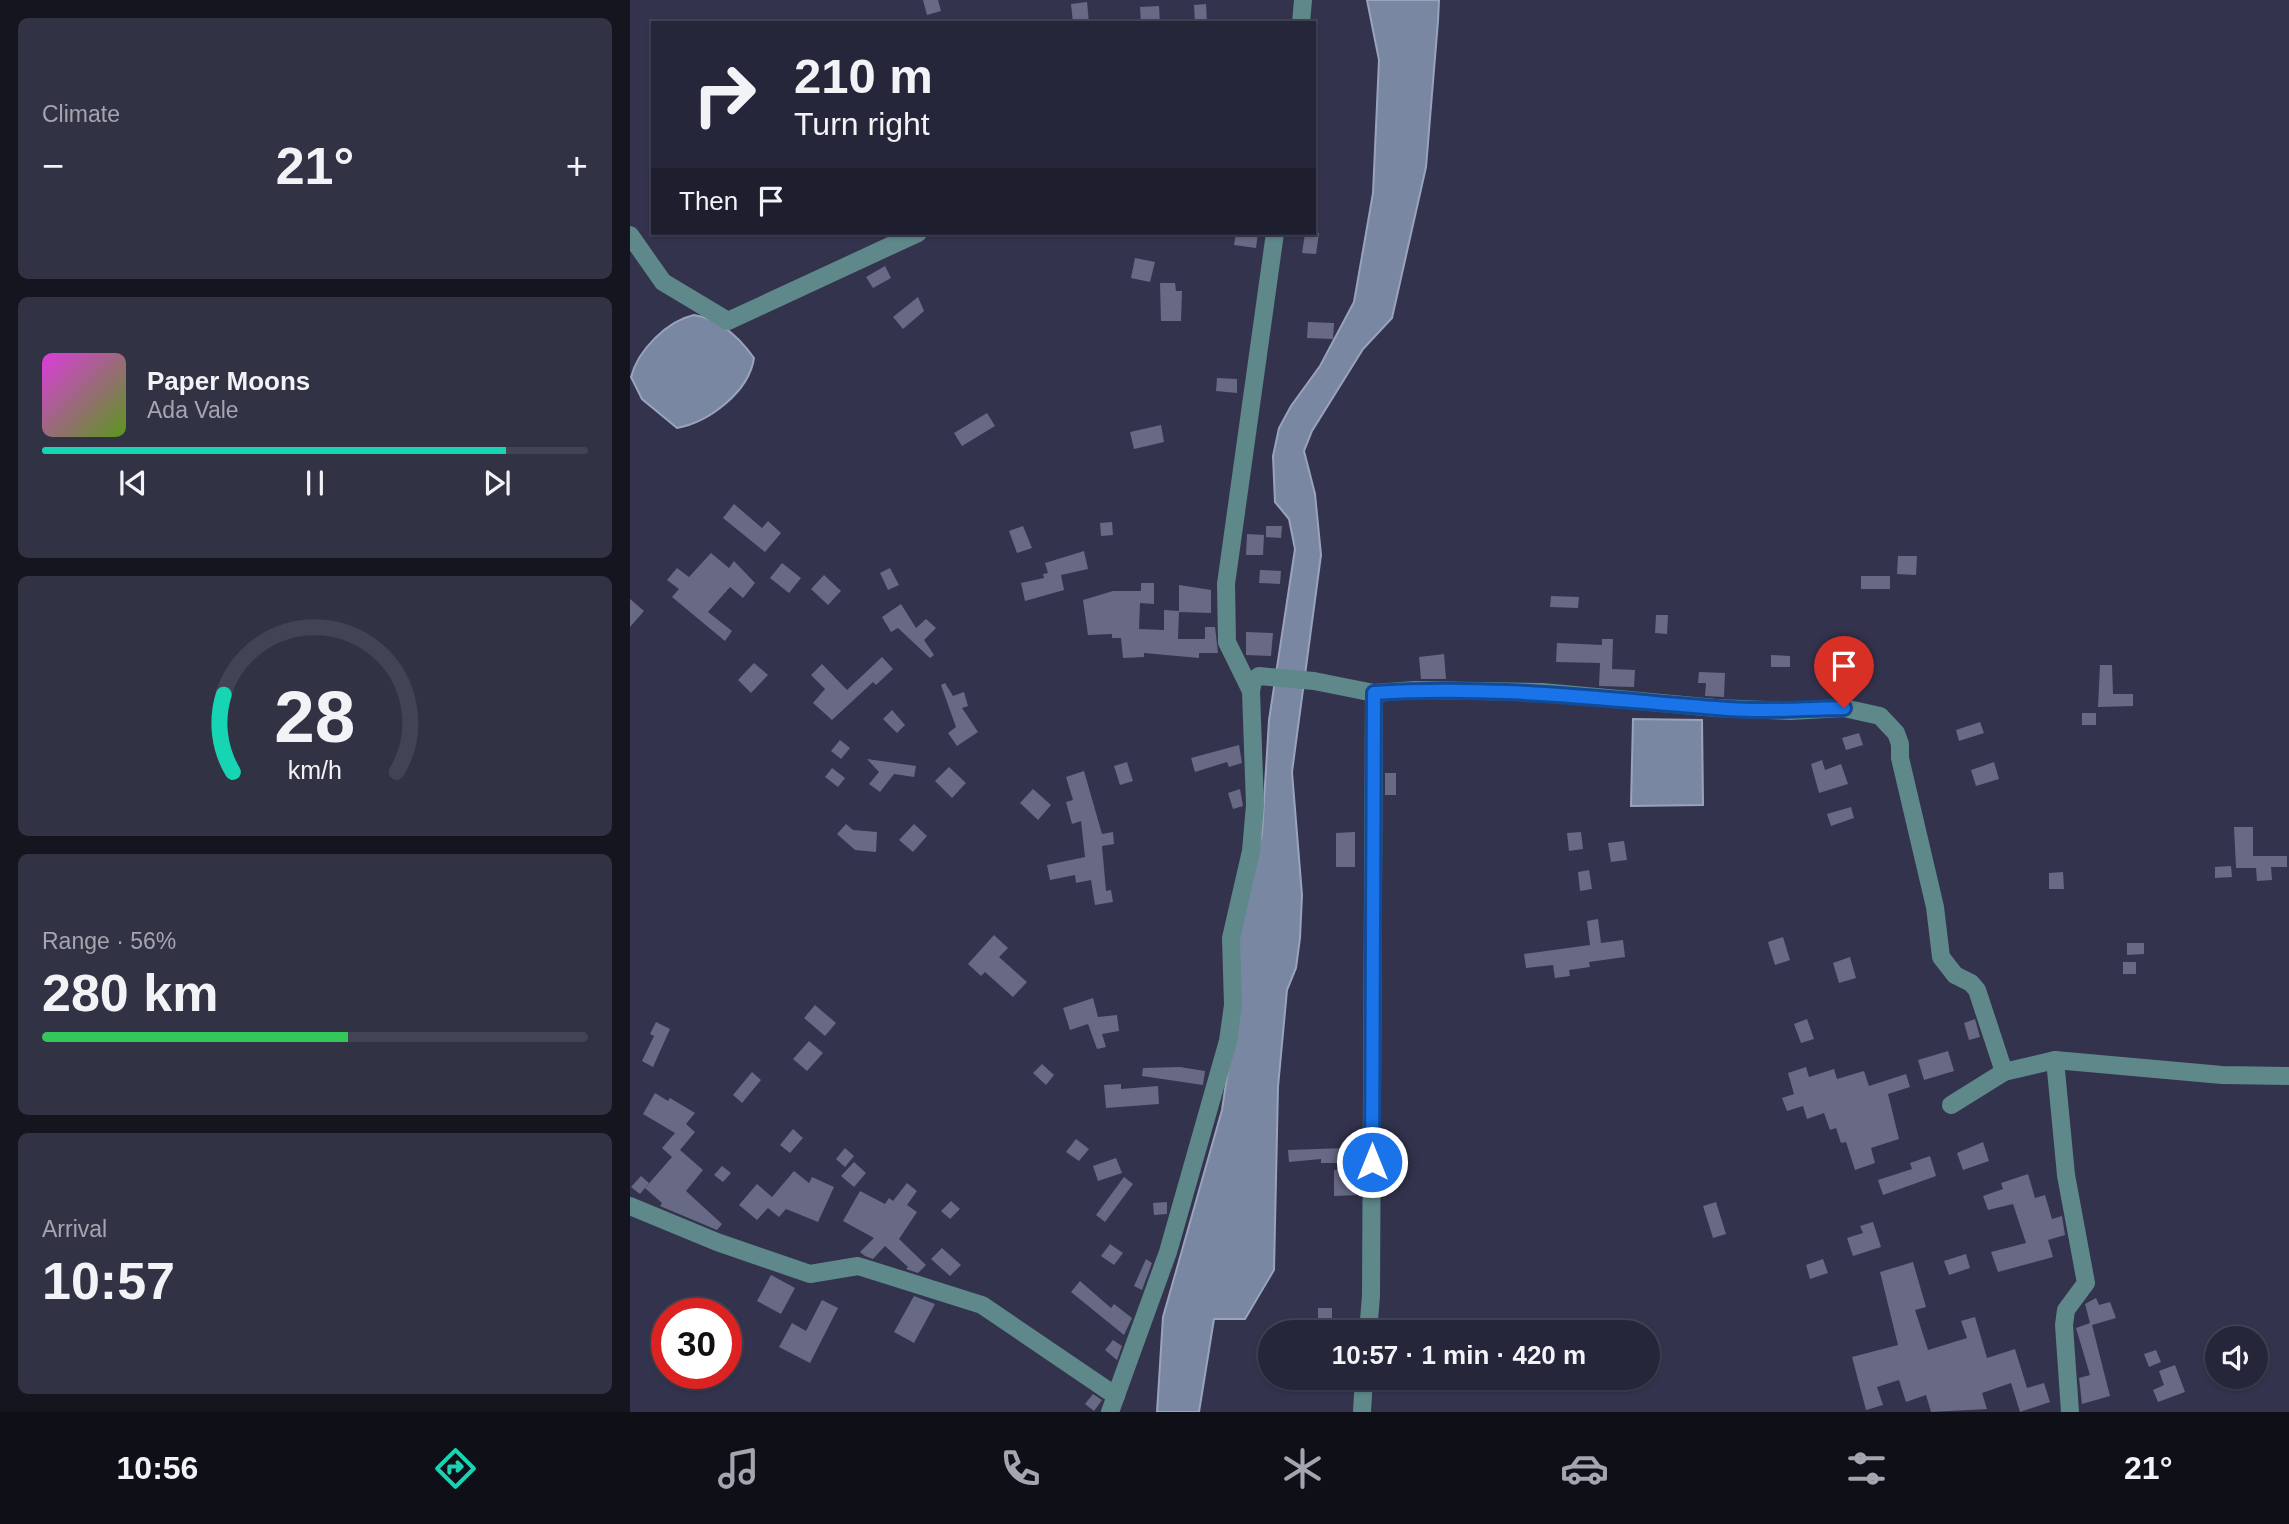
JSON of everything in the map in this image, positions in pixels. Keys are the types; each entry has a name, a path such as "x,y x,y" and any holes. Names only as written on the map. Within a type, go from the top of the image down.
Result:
{"street":[{"path":"1301,21 1303,0"},
{"path":"630,234 663,282 728,321 914,235"},
{"path":"630,1206 676,1222 717,1242 810,1274 858,1266 911,1280 982,1305 1113,1404 1168,1252 1228,1041 1233,1005 1231,938 1251,851 1255,805 1255,683 1227,642 1226,584 1275,235"},
{"path":"1255,683 1314,681 1374,693 1415,690 1542,692 1716,708 1790,711 1844,708 1880,716 1896,733 1900,744 1900,758 1935,907 1941,957 1955,975 1971,983 1977,990 2004,1072"},
{"path":"1369,1320 1374,693"},
{"path":"2055,1060 2066,1175 2086,1283 2066,1310 2063,1325 2070,1412"},
{"path":"1951,1105 2004,1072 2055,1060 2222,1075 2289,1076"},
{"path":"1362,1412 1363,1390"}],"water":[{"path":"1367,0 1439,0 1438,21 1426,167 1392,318 1363,349 1312,431 1304,451 1315,494 1321,555 1292,772 1302,895 1300,938 1296,968 1287,990 1278,1087 1274,1270 1245,1319 1214,1319 1199,1412 1157,1412 1163,1317 1222,1110 1239,995 1237,942 1262,833 1269,720 1295,549 1289,519 1275,502 1273,456 1279,428 1291,406 1320,366 1354,302 1373,193 1379,60"},
{"path":"694,315 712,320 728,330 754,358 751,371 726,404 702,419 677,428 642,399 631,377 640,357 655,338 674,323"},
{"path":"1633,719 1702,720 1703,805 1631,806"}],"building":[{"path":"923,0 938,0 941,11 927,15"},
{"path":"1087,2 1089,21 1073,21 1071,4"},
{"path":"1206,4 1207,21 1195,21 1194,5"},
{"path":"1159,6 1160,21 1141,21 1140,7"},
{"path":"1319,233 1316,254 1302,253 1305,235"},
{"path":"1236,235 1258,235 1256,248 1234,245"},
{"path":"1135,258 1155,262 1150,282 1131,278"},
{"path":"885,266 891,278 873,288 866,277"},
{"path":"1160,283 1175,283 1176,291 1182,291 1181,321 1161,321"},
{"path":"918,297 924,311 903,329 893,317"},
{"path":"1308,322 1334,323 1333,339 1307,338"},
{"path":"1217,378 1237,379 1237,393 1216,391"},
{"path":"987,413 995,426 962,446 954,433"},
{"path":"1161,425 1164,442 1134,449 1130,432"},
{"path":"734,504 762,528 768,521 781,533 765,552 723,518"},
{"path":"1112,522 1113,535 1101,536 1100,523"},
{"path":"1023,526 1032,548 1017,553 1009,531"},
{"path":"1266,526 1282,526 1281,538 1266,537"},
{"path":"1247,534 1264,535 1263,555 1246,555"},
{"path":"1084,551 1088,569 1061,575 1064,590 1025,601 1021,583 1044,578 1043,574 1048,573 1045,563"},
{"path":"711,553 729,568 734,561 755,583 743,598 730,587 708,612 732,631 725,641 672,597 679,589 667,580 677,568 689,577"},
{"path":"1898,556 1917,556 1916,575 1897,574"},
{"path":"782,563 801,578 789,593 770,578"},
{"path":"890,568 899,585 888,590 880,573"},
{"path":"1260,570 1281,571 1280,584 1259,583"},
{"path":"824,575 841,591 828,605 811,589"},
{"path":"1861,576 1890,576 1890,589 1861,589"},
{"path":"1141,583 1154,583 1154,604 1140,603 1139,629 1164,630 1164,610 1179,611 1178,639 1205,639 1205,627 1215,627 1218,653 1199,653 1199,658 1144,653 1144,657 1123,658 1121,638 1112,638 1112,634 1088,635 1083,600 1113,591 1141,591"},
{"path":"1179,585 1211,590 1211,613 1179,612"},
{"path":"1551,596 1579,597 1578,608 1550,607"},
{"path":"630,599 644,611 630,627"},
{"path":"901,604 916,628 926,619 936,628 924,640 934,655 930,658 898,628 891,632 882,617"},
{"path":"1656,615 1668,615 1667,634 1655,633"},
{"path":"1246,632 1273,633 1271,656 1246,655"},
{"path":"1602,639 1613,639 1612,669 1635,670 1634,687 1599,686 1600,663 1556,662 1557,643 1602,645"},
{"path":"1444,654 1446,679 1421,679 1419,657"},
{"path":"1771,655 1790,656 1790,667 1771,667"},
{"path":"882,657 893,669 876,685 873,682 832,720 813,703 825,689 811,675 822,664 847,690"},
{"path":"754,663 768,675 751,693 738,680"},
{"path":"2100,665 2112,665 2113,694 2133,694 2133,706 2098,707"},
{"path":"1699,672 1725,673 1724,697 1705,696 1706,683 1698,683"},
{"path":"945,683 953,696 964,692 968,706 962,708 978,732 957,746 948,733 956,727 941,685"},
{"path":"892,710 905,725 897,733 883,719"},
{"path":"2082,713 2096,713 2096,725 2082,725"},
{"path":"1980,722 1984,733 1959,741 1956,730"},
{"path":"1859,733 1863,745 1846,750 1842,738"},
{"path":"840,740 850,748 841,759 831,751"},
{"path":"1239,745 1242,763 1229,767 1227,762 1195,772 1191,758"},
{"path":"867,759 916,766 914,777 894,774 880,792 869,784 879,772"},
{"path":"1822,760 1825,770 1841,764 1848,784 1819,793 1811,764"},
{"path":"1127,762 1133,781 1120,785 1114,766"},
{"path":"1994,762 1999,779 1976,786 1971,770"},
{"path":"949,767 966,783 952,798 935,781"},
{"path":"832,768 845,778 838,787 825,777"},
{"path":"1084,771 1102,834 1113,832 1114,844 1102,846 1106,891 1111,890 1113,902 1095,905 1091,880 1076,883 1075,875 1050,880 1047,865 1085,857 1081,821 1072,824 1066,802 1073,800 1066,777"},
{"path":"1385,773 1396,773 1396,795 1385,795"},
{"path":"1033,789 1051,805 1038,820 1020,803"},
{"path":"1240,789 1243,806 1233,809 1228,793"},
{"path":"1851,807 1854,818 1831,826 1827,814"},
{"path":"846,824 853,830 877,832 876,852 855,850 837,834"},
{"path":"914,824 927,836 913,852 899,840"},
{"path":"2234,827 2253,827 2253,856 2287,856 2287,867 2271,867 2272,880 2257,881 2256,868 2236,868"},
{"path":"1355,832 1355,867 1336,867 1336,833"},
{"path":"1581,832 1583,849 1569,851 1567,833"},
{"path":"1624,841 1627,860 1611,862 1608,843"},
{"path":"2231,866 2232,877 2215,878 2215,867"},
{"path":"1589,870 1592,889 1580,891 1578,872"},
{"path":"2063,872 2064,889 2049,889 2049,873"},
{"path":"1598,919 1601,943 1623,940 1625,957 1589,962 1590,967 1569,970 1570,976 1555,978 1553,965 1526,968 1524,954 1590,945 1587,921"},
{"path":"994,935 1008,948 999,957 1027,982 1013,997 985,972 981,976 968,964"},
{"path":"1783,937 1790,960 1775,965 1768,942"},
{"path":"2127,943 2144,943 2144,954 2127,955"},
{"path":"1850,957 1856,978 1839,983 1833,963"},
{"path":"2123,962 2136,962 2136,974 2123,974"},
{"path":"1093,998 1098,1017 1117,1015 1119,1031 1102,1034 1106,1047 1097,1049 1088,1024 1070,1030 1063,1008"},
{"path":"815,1005 836,1023 825,1036 804,1018"},
{"path":"1807,1019 1814,1039 1801,1043 1794,1024"},
{"path":"1975,1019 1980,1037 1969,1040 1964,1023"},
{"path":"656,1022 670,1029 653,1067 642,1061 654,1036 650,1034"},
{"path":"809,1041 823,1053 807,1071 793,1059"},
{"path":"1948,1051 1954,1071 1924,1080 1918,1060"},
{"path":"1042,1064 1054,1075 1046,1085 1033,1073"},
{"path":"1180,1067 1205,1071 1203,1085 1142,1076 1143,1068"},
{"path":"1806,1067 1809,1077 1834,1069 1837,1079 1864,1071 1869,1086 1906,1074 1910,1087 1888,1094 1899,1139 1871,1148 1875,1163 1855,1170 1846,1142 1841,1143 1836,1128 1830,1130 1824,1113 1807,1119 1803,1106 1787,1111 1782,1098 1794,1094 1788,1073"},
{"path":"752,1072 761,1080 742,1103 733,1095"},
{"path":"1121,1084 1121,1089 1158,1086 1159,1104 1106,1108 1104,1085"},
{"path":"655,1093 668,1101 670,1098 695,1113 686,1124 695,1132 680,1150 703,1170 686,1191 722,1224 717,1230 660,1206 662,1203 645,1188 672,1157 662,1148 675,1133 643,1114"},
{"path":"793,1129 803,1138 790,1153 780,1145"},
{"path":"1076,1139 1089,1149 1079,1161 1066,1152"},
{"path":"1983,1142 1989,1161 1963,1170 1957,1153"},
{"path":"845,1148 854,1156 845,1167 836,1159"},
{"path":"1346,1148 1346,1158 1341,1158 1341,1163 1321,1163 1321,1159 1289,1162 1288,1150"},
{"path":"1930,1156 1936,1176 1883,1195 1878,1180 1912,1169 1910,1163"},
{"path":"1116,1158 1122,1173 1098,1181 1093,1166"},
{"path":"854,1162 866,1173 854,1187 841,1176"},
{"path":"722,1166 731,1173 723,1182 714,1175"},
{"path":"1359,1169 1359,1195 1334,1196 1334,1170"},
{"path":"794,1171 809,1183 812,1177 834,1187 818,1222 786,1209 779,1217 768,1208 757,1220 739,1205 757,1184 772,1197"},
{"path":"2028,1174 2035,1198 2045,1195 2052,1219 2062,1216 2065,1235 2048,1240 2053,1257 1998,1272 1991,1252 2026,1243 2013,1204 1988,1210 1983,1196 2003,1189 2001,1183"},
{"path":"641,1176 649,1183 640,1194 631,1187"},
{"path":"1124,1177 1133,1184 1105,1222 1096,1215"},
{"path":"907,1183 917,1191 907,1205 917,1212 899,1239 926,1265 918,1273 906,1269 908,1267 885,1246 873,1259 865,1256 860,1252 874,1238 843,1221 860,1191 885,1204 889,1198 893,1201"},
{"path":"951,1201 960,1209 950,1219 941,1211"},
{"path":"1167,1202 1167,1214 1154,1215 1153,1203"},
{"path":"1716,1202 1726,1234 1713,1238 1703,1206"},
{"path":"1873,1222 1881,1247 1853,1256 1847,1238 1863,1233 1860,1226"},
{"path":"1110,1244 1123,1253 1114,1265 1101,1256"},
{"path":"942,1248 961,1265 950,1276 931,1259"},
{"path":"1966,1254 1970,1268 1949,1275 1944,1261"},
{"path":"1146,1259 1152,1263 1142,1290 1134,1286"},
{"path":"1823,1259 1828,1273 1810,1279 1806,1265"},
{"path":"1913,1262 1926,1307 1915,1310 1928,1350 1967,1338 1961,1321 1975,1317 1987,1358 2015,1349 2027,1388 2044,1383 2050,1402 2020,1412 2011,1383 1982,1393 1987,1409 1931,1412 1926,1395 1906,1402 1899,1380 1877,1387 1883,1405 1866,1410 1852,1357 1898,1345 1880,1272"},
{"path":"771,1275 795,1288 781,1314 757,1301"},
{"path":"1080,1281 1111,1308 1114,1304 1132,1318 1124,1335 1071,1292"},
{"path":"914,1296 935,1304 914,1343 894,1332"},
{"path":"2096,1298 2099,1305 2110,1302 2116,1318 2092,1325 2110,1396 2082,1404 2079,1378 2090,1375 2076,1328 2090,1323 2085,1304"},
{"path":"822,1300 838,1308 810,1363 779,1347 792,1323 806,1331"},
{"path":"1318,1308 1332,1308 1332,1320 1318,1320"},
{"path":"1113,1340 1122,1346 1117,1360 1105,1350"},
{"path":"2156,1350 2161,1362 2149,1367 2144,1354"},
{"path":"2175,1365 2185,1392 2158,1402 2153,1390 2164,1385 2159,1371"},
{"path":"1093,1394 1102,1400 1094,1411 1085,1404"}],"route":[{"path":"1372,1162 1374,693 1415,690 1542,692 1716,708 1790,711 1844,708"}]}
